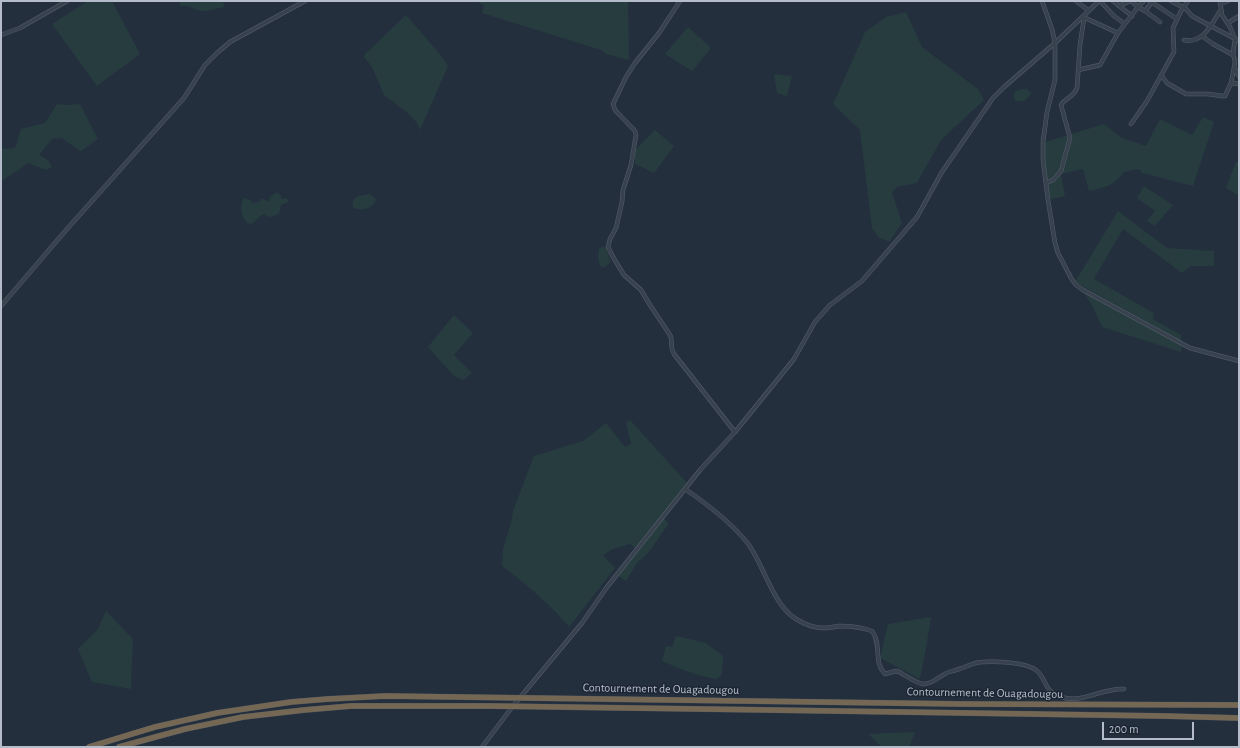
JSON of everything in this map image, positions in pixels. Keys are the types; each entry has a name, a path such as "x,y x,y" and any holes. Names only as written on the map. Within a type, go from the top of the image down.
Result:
{"highway":[{"name":"Contournement de Ouagadougou","path":"89,747 155,728 217,713 291,702 385,696 977,704 1239,705"},
{"name":"Contournement de Ouagadougou","path":"119,747 185,729 243,717 351,706 513,706 1163,716 1237,719"}],"street":[{"path":"1,35 20,28 67,1"},
{"path":"1,306 67,229 184,98 205,65 230,42 305,1"},
{"path":"680,1 659,33 626,77 613,104 615,110 635,131 636,135 632,165 623,190 616,228 610,239 608,247 624,275 642,290 668,332 671,337 674,354 735,432"},
{"path":"1042,1 1052,29 1055,43 1055,80 1047,112 1043,160 1056,248 1062,262 1076,285 1083,290 1190,348 1239,362"},
{"path":"1076,1 1089,11"},
{"path":"482,747 513,706 582,623 607,587 700,470 735,432 794,359 815,322 830,305 862,281 917,218 942,172 993,98 1055,43 1099,1 1125,24"},
{"path":"1113,1 1132,16"},
{"path":"1119,6 1130,1 1160,22"},
{"path":"1078,70 1100,64 1118,33 1144,1"},
{"path":"1171,1 1187,10 1192,16 1237,40"},
{"path":"1131,124 1147,101 1174,52 1173,30 1179,14 1188,1"},
{"path":"1184,40 1195,40 1202,36 1211,26 1220,11 1220,3 1228,1"},
{"path":"1145,11 1151,2 1177,19"},
{"path":"1124,4 1124,9"},
{"path":"1220,11 1237,40"},
{"path":"1173,16 1179,14"},
{"path":"1228,23 1239,16"},
{"path":"1083,17 1118,33"},
{"path":"1046,182 1057,177 1064,166 1070,136 1061,105 1063,101 1075,92 1083,17"},
{"path":"1202,36 1233,55"},
{"path":"1162,75 1167,83 1186,94 1224,96 1231,83 1235,61 1233,55 1234,47 1237,40"},
{"path":"1234,47 1239,48"},
{"path":"1234,68 1239,76"},
{"path":"1231,83 1239,84"},
{"path":"685,489 712,508 727,521 748,544 756,556 768,583 785,610 795,618 804,623 824,628 840,626 855,627 872,631 877,643 880,668 885,674 896,671 922,684 927,684 945,673 961,669 974,663 999,662 1029,666 1040,674 1050,691 1064,698 1082,699 1108,690 1124,690"}],"green space":[{"path":"88,1 112,1 140,54 97,86 52,24"},
{"path":"180,1 223,1 224,7 209,11 201,11 187,6 181,6 179,3"},
{"path":"476,1 628,1 629,60 606,54 601,50 482,13 484,6"},
{"path":"906,12 922,47 978,89 984,100 941,140 917,183 897,187 892,193 902,223 889,242 878,237 872,228 860,130 833,104 865,32 886,17"},
{"path":"406,15 439,53 448,66 420,130 417,123 409,114 384,95 372,67 364,57 365,54"},
{"path":"688,27 711,48 692,71 665,54"},
{"path":"774,74 792,76 787,96 777,93"},
{"path":"1027,89 1031,93 1025,100 1016,101 1014,99 1014,94 1018,90"},
{"path":"57,104 80,104 98,139 81,151 61,138 52,139 39,155 49,161 52,167 46,170 28,163 1,181 1,149 15,148 21,129 45,123"},
{"path":"1203,117 1214,122 1193,186 1142,173 1139,169 1124,172 1112,184 1089,191 1083,169 1061,174 1065,196 1048,200 1042,143 1104,124 1122,138 1146,146 1160,119 1192,135"},
{"path":"655,130 674,146 654,173 635,164 635,150"},
{"path":"1236,162 1239,162 1239,196 1226,188"},
{"path":"1144,186 1173,205 1155,226 1147,221 1155,211 1137,198"},
{"path":"277,192 282,199 286,198 288,200 288,202 281,205 279,214 269,217 263,214 252,224 247,223 243,217 242,211 243,198 251,200 252,203 259,202 262,198 268,202 271,196"},
{"path":"370,194 376,199 370,207 363,209 353,208 353,201 355,198"},
{"path":"1118,211 1167,248 1214,251 1214,266 1191,266 1182,273 1123,229 1094,279 1154,313 1153,319 1181,335 1181,341 1075,282"},
{"path":"604,246 611,262 605,267 601,267 598,258 599,249"},
{"path":"1081,288 1182,344 1181,352 1102,327 1091,303"},
{"path":"454,315 473,333 454,355 472,373 463,380 454,376 428,347"},
{"path":"630,420 689,485 663,518 669,523 649,552 637,563 626,581 617,575 637,549 630,544 613,549 603,555 615,568 569,627 554,610 502,566 503,549 513,511 534,456 583,441 606,423 625,447 631,444 626,423"},
{"path":"106,611 133,639 131,689 92,682 78,649 98,629"},
{"path":"931,617 920,679 880,658 888,624"},
{"path":"676,636 706,643 723,656 722,674 717,679 710,678 689,672 662,661 666,646 672,647"},
{"path":"915,732 909,747 883,747 868,734"}]}
